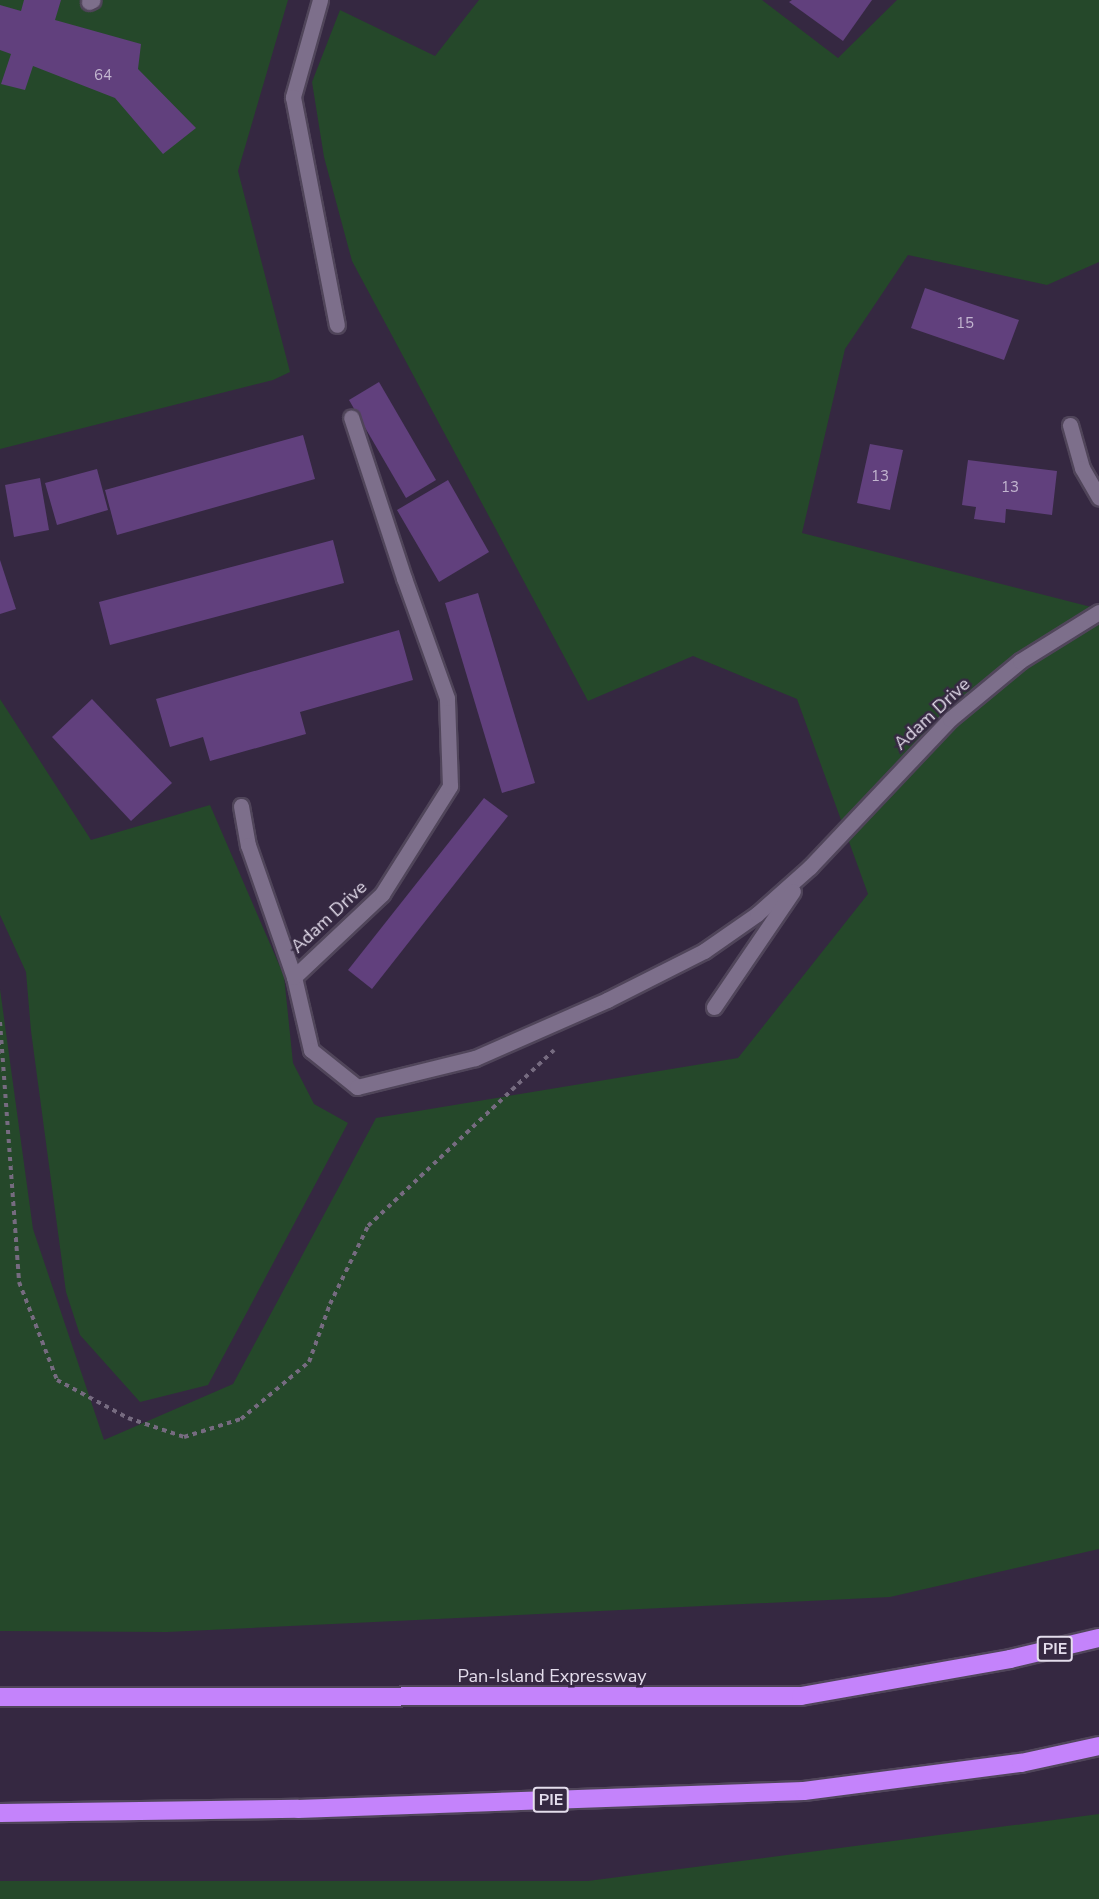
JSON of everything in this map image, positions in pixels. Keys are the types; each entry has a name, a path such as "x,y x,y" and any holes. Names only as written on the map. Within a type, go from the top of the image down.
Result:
{"highway":[{"name":"Pan-Island Expressway","path":"0,1697 801,1696 1010,1659 1099,1638"},
{"name":"PIE","path":"0,1813 298,1809 804,1791 1021,1763 1099,1746"}],"street":[{"path":"320,0 293,97 337,325"},
{"name":"Adam Drive","path":"351,417 404,579 447,698 450,786 382,894 294,977 311,1050 357,1087 475,1058 607,1000 704,951 757,914 810,867 950,719 1020,661 1099,612"},
{"path":"1070,425 1082,468 1099,497"},
{"path":"241,806 248,845 294,977"},
{"name":"Adam Drive","path":"714,1007 810,867"}],"path":[{"path":"0,1022 19,1282 57,1380 128,1418 184,1437 241,1419 309,1362 330,1304 368,1226 559,1046"}],"green space":[{"path":"0,0 288,0 238,171 290,372 273,380 0,449"},
{"path":"479,0 762,0 838,58 897,0 1099,0 1099,262 1047,285 908,255 845,349 802,533 1099,609 1099,1549 890,1597 167,1632 0,1631 0,989 33,1229 104,1440 233,1384 376,1118 738,1058 868,894 797,699 693,656 588,701 352,261 324,157 312,82 340,10 435,56"},
{"path":"0,699 91,840 210,805 284,976 293,1063 314,1104 348,1123 208,1385 140,1402 80,1335 66,1292 31,1031 26,972 0,915"},
{"path":"1099,1814 1099,1899 0,1899 0,1881 588,1881"}],"building":[{"path":"24,0 61,0 55,20 141,44 138,69 196,128 163,154 115,98 33,66 25,90 1,84 11,54 0,50 0,5 21,11"},
{"path":"792,0 872,0 843,41 789,2"},
{"path":"925,288 1019,320 1004,360 911,328"},
{"path":"379,382 436,480 406,498 349,400"},
{"path":"303,435 315,479 117,535 105,490"},
{"path":"870,444 903,450 890,510 857,503"},
{"path":"968,460 1057,471 1052,515 1006,509 1005,523 974,519 976,507 962,505"},
{"path":"97,469 108,510 57,525 45,483"},
{"path":"40,478 49,530 14,537 5,485"},
{"path":"448,480 489,552 439,582 397,510"},
{"path":"333,540 344,583 110,645 99,602"},
{"path":"0,560 16,609 0,614"},
{"path":"478,593 535,783 502,793 445,603"},
{"path":"399,630 413,680 300,712 306,734 210,761 203,737 170,747 156,699"},
{"path":"92,699 172,783 131,821 52,737"},
{"path":"484,798 508,816 372,989 348,970"}]}
